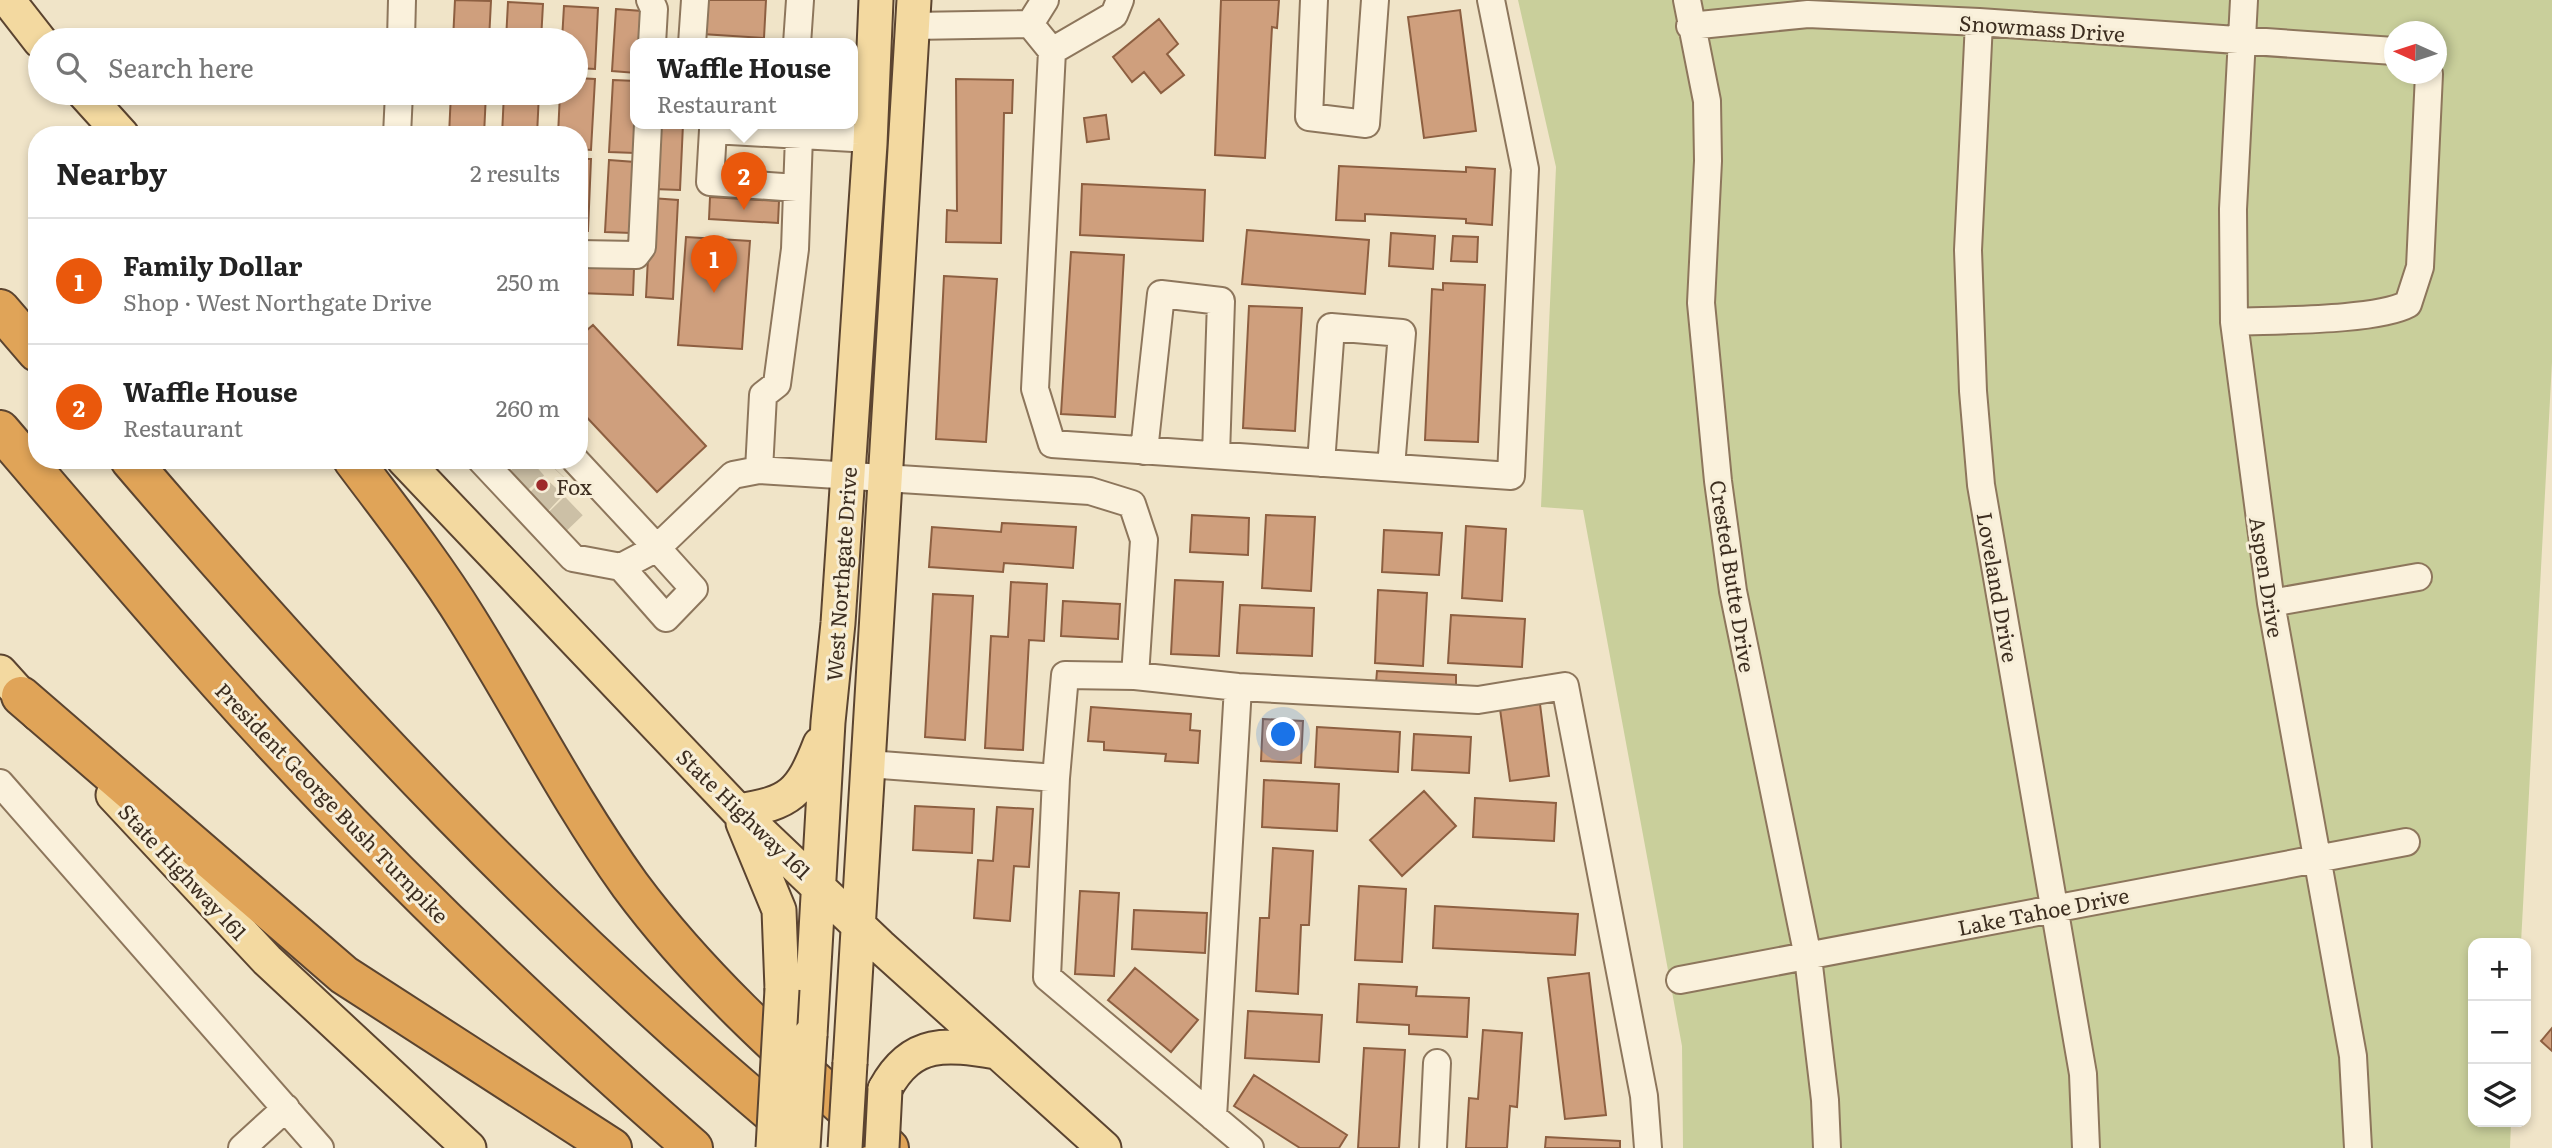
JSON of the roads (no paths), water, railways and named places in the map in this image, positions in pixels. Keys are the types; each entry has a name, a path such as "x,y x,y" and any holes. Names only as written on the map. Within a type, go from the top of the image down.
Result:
{"highway":[{"path":"0,309 28,342"},
{"name":"President George Bush Turnpike","path":"0,430 28,462"},
{"name":"President George Bush Turnpike","path":"34,469 218,682 409,884 521,994 693,1148"},
{"path":"138,469 290,645 484,849 667,1024 813,1148"},
{"path":"359,469 466,618 573,800 631,885 684,951 753,1025 889,1148"},
{"path":"10,684 344,975 612,1148"}],"main road":[{"path":"8,0 30,28"},
{"name":"West Northgate Drive","path":"803,1148 828,722 838,623 870,142 876,0"},
{"name":"West Northgate Drive","path":"845,1148 913,13"},
{"path":"95,105 114,126"},
{"path":"870,142 905,146"},
{"name":"State Highway 161","path":"413,469 738,811 858,926 1104,1148"},
{"name":"State Highway 161","path":"10,684 267,960 469,1148"},
{"path":"773,1148 782,989 779,910 738,811 789,798 807,778 828,722"},
{"path":"882,1148 885,1089 894,1072 914,1054 948,1045 996,1052"}],"street":[{"path":"401,28 402,0"},
{"path":"650,0 654,9 652,38"},
{"path":"692,38 695,0"},
{"path":"797,38 800,0"},
{"path":"1030,24 1045,0"},
{"path":"1052,51 1114,15 1119,0"},
{"path":"1314,0 1309,117 1366,124 1375,0"},
{"path":"913,13 1030,24 1052,51 1035,389 1052,444 1511,476 1525,169 1492,0"},
{"name":"Aspen Drive","path":"2244,0 2233,209 2234,322 2271,603 2353,1056 2358,1148"},
{"name":"Snowmass Drive","path":"1689,13 1808,14 1979,22 2384,50"},
{"name":"Crested Butte Drive","path":"1689,13 1707,101 1708,161 1701,303 1718,481 1733,591 1808,957 1825,1100 1827,1148"},
{"name":"Loveland Drive","path":"1979,22 1968,250 1978,458 2083,1074 2086,1148"},
{"path":"2234,322 2371,314 2397,311 2408,304 2420,267 2429,84"},
{"path":"397,126 398,105"},
{"path":"588,254 636,255 642,247 648,129"},
{"path":"797,188 710,182 713,130 798,130 870,142"},
{"path":"759,470 763,395 777,384 794,262 798,130"},
{"path":"1144,451 1161,294 1221,301 1216,456"},
{"path":"1321,463 1331,327 1402,334 1391,467"},
{"path":"494,469 551,527 573,558 621,567 666,618 694,589 657,548 590,490 574,469"},
{"path":"621,567 657,548 733,475 759,470 1090,491 1132,504 1144,540 1135,676"},
{"path":"2271,603 2418,577"},
{"path":"1251,1148 1047,977 1056,778 1066,675 1135,676 1238,687 1478,699 1565,686 1644,1096 1648,1148"},
{"path":"1213,1117 1238,687"},
{"path":"868,764 1056,778"},
{"path":"0,783 320,1148"},
{"name":"Lake Tahoe Drive","path":"1680,980 2406,842"},
{"path":"1433,1148 1437,1063"},
{"path":"242,1148 286,1108"}],"tunnel":[{"path":"516,483 532,469"},
{"path":"536,505 563,476"},
{"path":"555,524 583,497"}],"place":[{"name":"Waffle House","path":"744,210"},
{"name":"Family Dollar","path":"714,293"},
{"name":"Fox","path":"542,485"}]}
